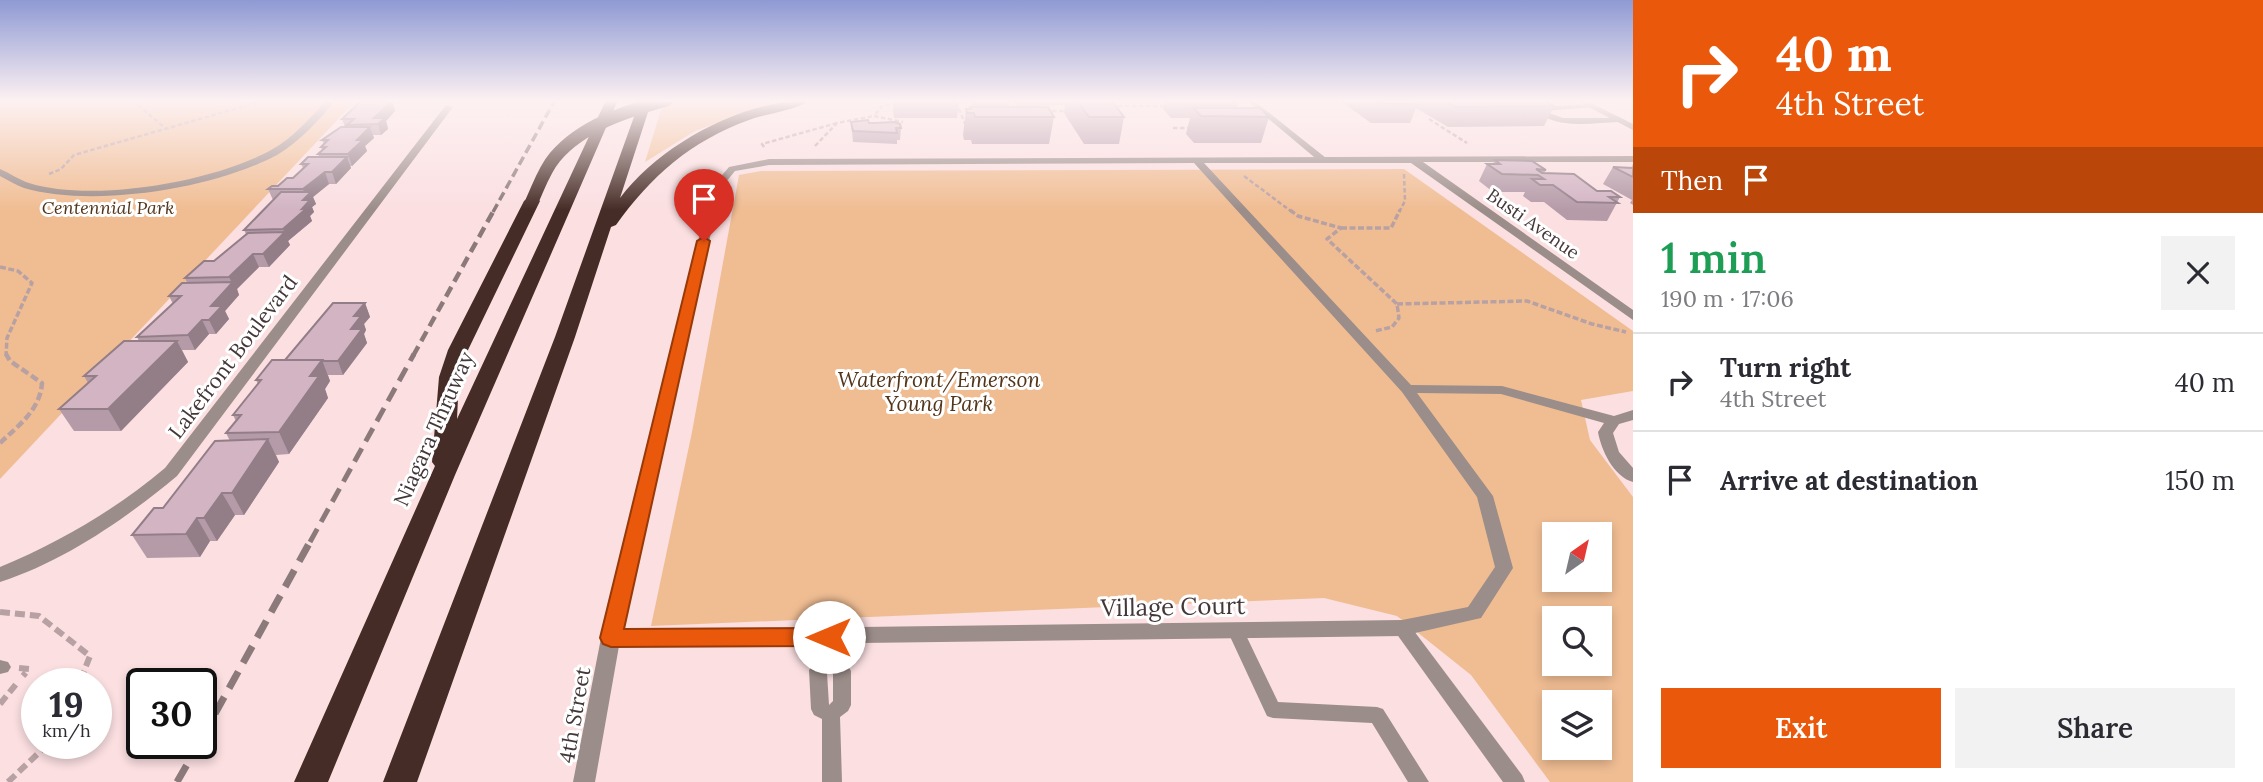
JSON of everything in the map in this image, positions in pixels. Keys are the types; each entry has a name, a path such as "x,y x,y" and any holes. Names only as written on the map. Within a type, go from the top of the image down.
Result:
{"highway":[{"path":"443,475 449,377 458,350 548,168 568,144 581,136"},
{"name":"Niagara Thruway","path":"311,782 443,475 596,136"},
{"path":"400,782 565,337 633,136"},
{"path":"596,244 640,182 677,149 702,136"}],"street":[{"path":"0,172 16,183 31,188 62,192 141,189 187,182 231,171 275,152 292,136"},
{"name":"Lakefront Boulevard","path":"0,575 53,552 100,526 140,499 171,472 427,136"},
{"path":"1197,160 1633,159"},
{"name":"4th Street","path":"584,782 611,638 716,188 732,169 769,162 1197,160"},
{"name":"Village Court","path":"611,638 1402,628 1474,613 1504,568 1485,496 1407,389 1197,160"},
{"name":"Busti Avenue","path":"1413,160 1633,316"},
{"path":"1407,389 1502,390 1614,421 1633,415"},
{"path":"1614,421 1605,432 1608,448 1621,467 1633,477"}],"lane":[{"path":"1294,136 1323,160"},
{"path":"1402,628 1515,782"},
{"path":"1235,630 1273,710 1377,715 1419,782"},
{"path":"829,637 829,660 818,670 820,709 831,715 832,782"}],"path":[{"path":"39,177 61,169 74,155 136,136"},
{"path":"777,147 761,145 785,136"},
{"path":"813,147 826,136"},
{"path":"1457,136 1470,145"},
{"path":"1239,174 1267,191 1298,216 1341,228 1391,228 1405,201 1404,169 1401,167"},
{"path":"1341,228 1327,239 1397,303 1399,318 1392,327 1375,331"},
{"path":"0,267 13,268 26,274 32,283 30,293 3,330 0,344 5,356 42,383 43,394 38,405 0,443"},
{"path":"1397,303 1527,301 1592,324 1628,332"},
{"path":"0,612 39,617 90,656 85,668"},
{"path":"8,782 32,759"}],"green space":[{"name":"Centennial Park","path":"0,136 322,136 0,479"},
{"path":"653,136 686,136 645,162"},
{"name":"Waterfront/Emerson Young Park","path":"1404,169 1633,331 1633,391 1581,400 1590,440 1633,497 1633,782 1550,782 1471,675 1397,616 1324,598 651,626 692,432 739,175 761,171"}],"building":[{"path":"327,136 361,136 357,140 363,140 348,154 318,154 326,147 321,147 328,140 322,140"},
{"path":"308,157 347,157 332,172 325,172 303,189 268,189 278,186 287,178 293,178 308,164 301,164"},
{"path":"1495,160 1532,161 1546,170 1536,169 1542,173 1574,174 1597,191 1611,191 1620,197 1609,197 1618,203 1577,202 1553,185 1540,185 1532,179 1544,179 1538,175 1502,174 1487,164 1500,164"},
{"path":"1613,167 1633,168 1633,177"},
{"path":"281,192 311,192 303,200 310,200 302,209 307,208 283,229 244,230"},
{"path":"285,232 263,254 253,254 229,277 185,278 204,261 214,261 248,233"},
{"path":"233,282 211,306 222,306 209,320 202,320 188,335 137,337 181,296 169,296 182,283"},
{"path":"333,303 365,303 354,316 361,316 351,329 362,329 338,361 285,360"},
{"path":"124,341 177,341 108,409 59,409 96,376 84,376"},
{"path":"272,360 322,360 310,376 319,376 279,432 226,433 241,415 233,415 261,380 256,380"},
{"path":"268,439 232,493 222,493 204,518 197,518 186,534 132,535 154,508 163,508 215,441"}],"railway":[{"path":"493,212 535,136"},
{"path":"413,356 494,210"},
{"path":"310,542 414,354"},
{"path":"217,710 311,540"},
{"path":"177,782 190,759"}],"route":[{"path":"704,241 611,638 829,637"}]}
